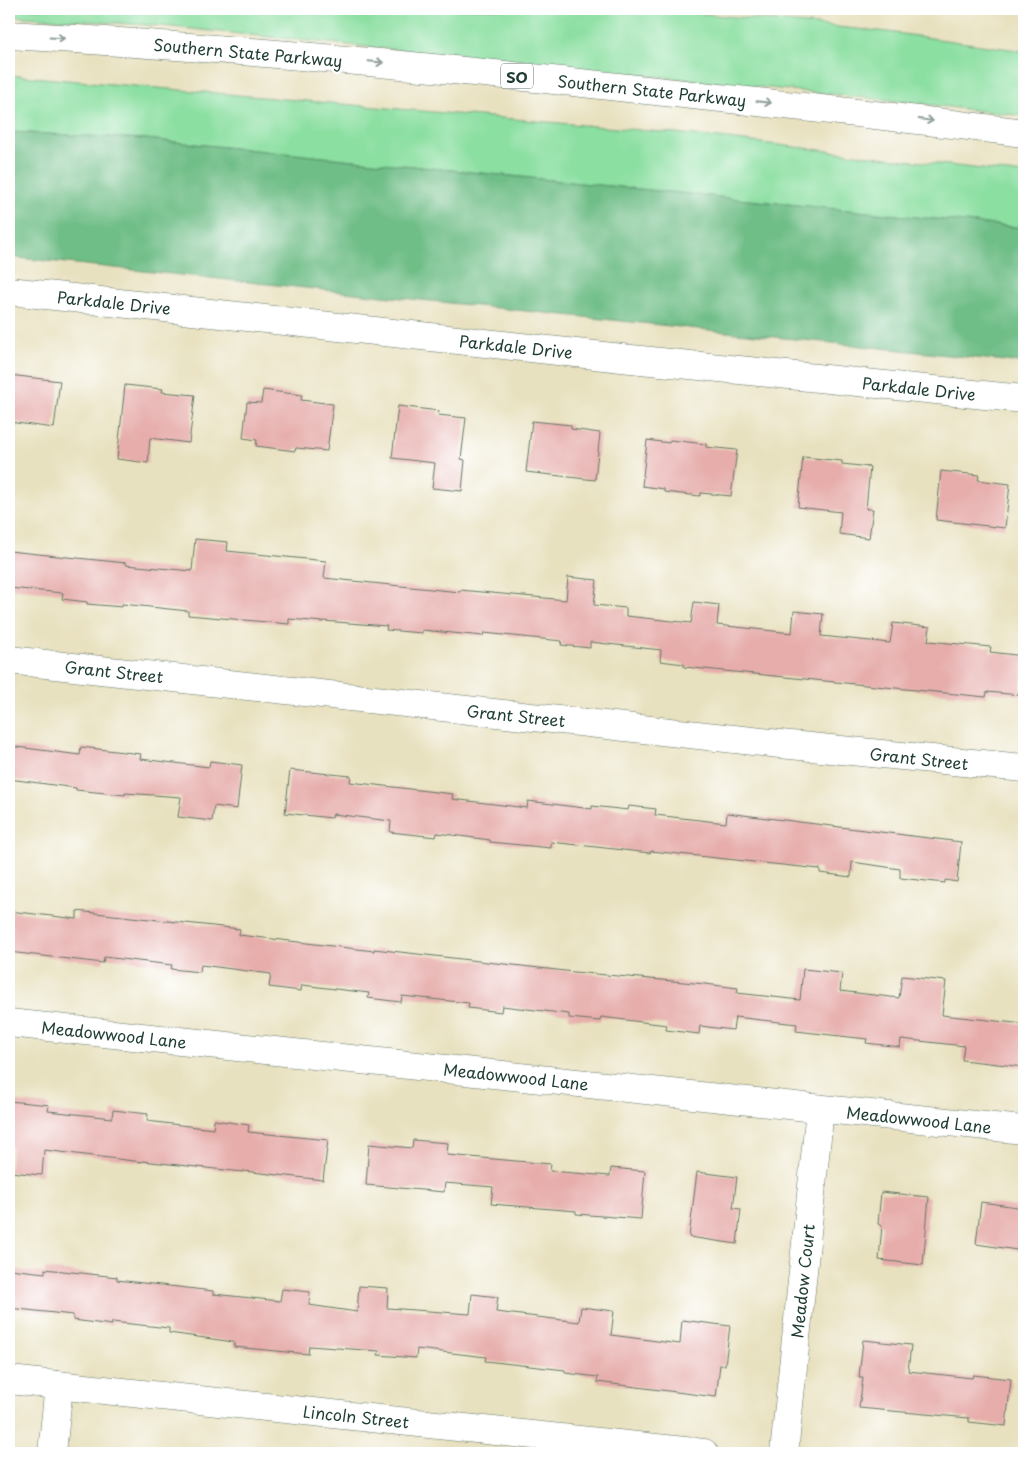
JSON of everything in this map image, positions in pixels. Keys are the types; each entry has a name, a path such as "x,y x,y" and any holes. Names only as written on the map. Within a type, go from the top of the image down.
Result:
{"main road":[{"name":"Southern State Parkway","path":"9,35 436,67 905,117 1024,133"},
{"name":"Parkdale Drive","path":"9,291 631,359 1024,399"},
{"name":"Grant Street","path":"9,660 780,744 1024,768"},
{"name":"Meadowwood Lane","path":"9,1022 1024,1130"},
{"name":"Meadow Court","path":"784,1453 820,1109"},
{"name":"Lincoln Street","path":"9,1380 704,1453"},
{"path":"52,1453 59,1385"}],"green space":[{"path":"9,9 654,9 888,32 1024,51 1024,116 907,102 162,26 9,16"},
{"path":"9,75 685,134 1024,174 1024,228 146,139 9,132"},
{"path":"9,132 145,139 1024,228 1024,363 9,257"}],"building":[{"path":"9,375 60,381 54,428 9,422"},
{"path":"125,385 163,389 162,392 195,395 189,443 150,438 148,463 117,459"},
{"path":"263,390 302,395 301,400 333,404 327,451 296,448 295,451 256,446 257,440 243,438 247,402 261,403"},
{"path":"398,406 439,411 438,415 466,418 461,459 465,460 462,491 432,488 435,463 392,458"},
{"path":"532,421 571,425 571,429 600,433 595,480 526,472"},
{"path":"647,440 669,443 670,440 706,444 706,447 737,450 731,496 701,493 700,496 664,492 664,489 642,486"},
{"path":"803,457 842,461 842,464 870,467 866,509 873,509 869,538 839,534 841,512 798,507"},
{"path":"941,471 979,475 978,480 1010,484 1005,528 936,520"},
{"path":"195,539 228,542 227,551 326,561 324,578 391,585 566,600 568,577 597,580 594,605 626,608 626,616 691,623 694,602 719,605 717,625 792,633 794,611 823,614 821,636 890,643 893,623 930,627 928,641 991,647 990,652 1024,656 1020,695 987,692 986,697 684,667 684,664 660,661 661,650 590,642 590,648 561,645 562,641 484,633 483,636 422,630 422,633 386,630 387,626 323,621 289,619 289,624 188,615 188,611 122,604 122,607 87,604 87,602 62,599 63,593 9,588 9,551 192,571"},
{"path":"9,746 80,755 81,747 141,754 140,759 209,767 210,761 242,765 237,809 214,806 212,821 178,817 181,797 125,793 125,795 76,790 76,788 9,779"},
{"path":"290,770 351,776 350,782 453,794 452,799 527,808 528,801 592,809 592,806 628,810 629,806 656,809 655,815 726,823 727,813 961,842 957,882 945,880 945,883 900,878 900,869 852,862 851,877 820,873 820,869 651,851 650,853 551,842 551,848 490,842 490,840 437,833 436,837 390,832 391,821 333,814 332,818 285,813"},
{"path":"9,911 77,919 77,911 240,929 239,935 374,951 374,949 574,972 705,984 738,988 737,993 800,1000 803,969 842,973 840,991 899,998 902,976 946,981 942,1015 1024,1024 1024,1067 962,1060 964,1046 901,1039 900,1047 866,1043 867,1039 796,1031 797,1024 735,1017 733,1030 700,1026 699,1034 666,1030 667,1025 601,1017 600,1021 569,1018 569,1014 502,1006 501,1012 468,1008 469,1003 402,996 401,1002 368,998 369,993 302,985 301,991 269,987 271,974 201,965 200,972 171,969 172,965 104,957 103,963 9,952"},
{"path":"9,1101 49,1105 48,1111 112,1118 113,1110 148,1114 147,1121 213,1129 214,1120 249,1125 248,1132 328,1140 323,1180 44,1150 42,1175 9,1172 12,1147 9,1146"},
{"path":"413,1140 448,1143 447,1155 551,1164 550,1171 610,1176 611,1168 645,1171 641,1219 491,1204 493,1187 445,1183 444,1192 366,1185 369,1144 412,1148"},
{"path":"697,1172 737,1177 733,1208 741,1209 737,1244 689,1237"},
{"path":"881,1192 929,1197 923,1265 879,1260 882,1225 878,1224"},
{"path":"981,1202 1024,1208 1024,1251 976,1244"},
{"path":"9,1269 45,1273 45,1269 117,1277 117,1280 213,1291 213,1294 280,1301 282,1289 310,1292 309,1305 357,1312 359,1286 388,1288 387,1308 470,1314 472,1294 498,1297 496,1312 579,1322 581,1307 614,1311 611,1335 680,1344 682,1320 730,1326 725,1365 720,1365 716,1397 597,1382 598,1377 565,1373 565,1370 485,1361 486,1357 417,1349 416,1358 378,1355 379,1351 309,1346 308,1354 234,1347 234,1342 169,1333 169,1328 112,1322 112,1325 73,1320 73,1315 9,1308"},
{"path":"863,1340 911,1345 908,1371 972,1378 973,1375 1011,1379 1006,1426 969,1422 969,1418 859,1408 863,1378 859,1378"}]}
